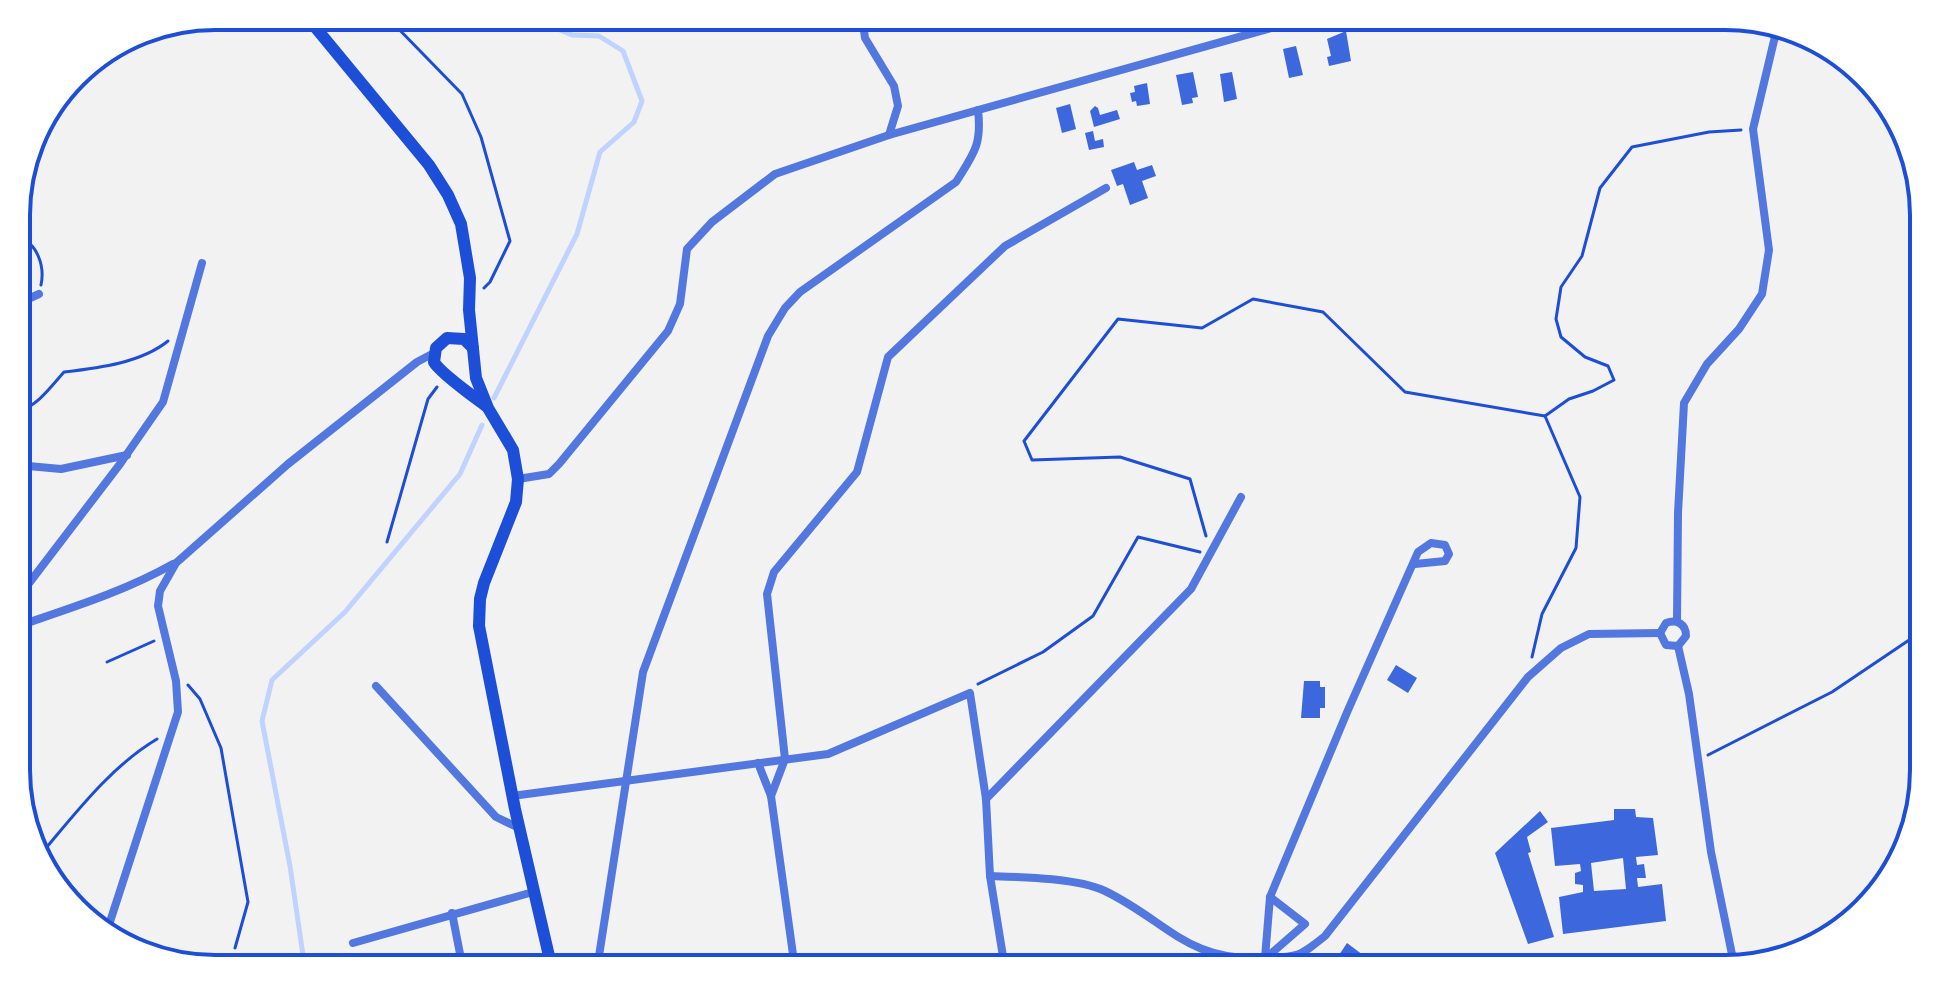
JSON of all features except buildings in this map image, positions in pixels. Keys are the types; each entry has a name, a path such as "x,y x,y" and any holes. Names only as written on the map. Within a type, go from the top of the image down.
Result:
{"main road":[{"path":"318,30 405,135 448,195 461,224 467,250 476,378 488,408 513,450 518,479 516,502 484,583 479,626 512,796 549,955"},
{"path":"470,306 452,337 439,344 434,353 436,367 488,408"},
{"path":"452,337 464,339 473,348"},
{"path":"449,377 466,375 474,364"}],"street":[{"path":"864,30 865,38 894,86 898,106 889,135"},
{"path":"518,479 549,474 668,331 680,304 687,249 712,222 775,174 889,135 1264,30"},
{"path":"1677,621 1678,513 1684,403 1707,364 1739,329 1762,294 1769,250 1753,129 1775,38"},
{"path":"599,955 643,672 768,336 785,308 800,292 956,182 981,135 978,110"},
{"path":"771,796 785,759 767,594 774,572 857,472 888,357 1005,246 1106,188"},
{"path":"30,582 127,455 163,402 202,263"},
{"path":"30,298 39,294"},
{"path":"30,622 144,580 176,563 288,464 417,362 434,353"},
{"path":"30,466 61,469 127,455"},
{"path":"986,799 1191,589 1241,497"},
{"path":"110,922 174,729 178,697 158,606 160,591 176,563"},
{"path":"1265,955 1270,897 1348,710 1415,564"},
{"path":"1677,621 1686,631 1684,641 1678,646 1666,645 1660,633 1666,623 1677,621"},
{"path":"1302,955 1325,936 1528,677 1561,648 1589,634 1660,633"},
{"path":"1678,646 1689,694 1711,852 1732,955"},
{"path":"376,686 496,817 519,828"},
{"path":"512,796 828,754 970,693 986,799 990,876 1003,955"},
{"path":"758,763 771,796 793,955"},
{"path":"990,876 1040,878 1103,890 1196,948 1222,955"},
{"path":"353,943 533,892"},
{"path":"1269,955 1305,924 1270,897"},
{"path":"452,913 460,955"}],"path":[{"path":"400,30 462,94 481,137 510,241 490,282 470,306"},
{"path":"970,693 978,684 1043,652 1093,616 1138,537 1212,555 1190,479 1120,457 1032,460 1024,441 1118,319 1202,328 1253,299 1323,312 1405,392 1545,416 1569,399 1614,380 1608,366 1585,357 1561,337 1556,319 1561,287 1582,256 1600,188 1632,147 1709,132 1753,129"},
{"path":"30,244 37,252 43,278 39,294"},
{"path":"30,407 45,396 64,372 104,367 159,349 184,329"},
{"path":"387,542 428,399 449,377"},
{"path":"1528,677 1542,614 1576,548 1580,497 1545,416"},
{"path":"107,662 164,636"},
{"path":"1697,761 1832,692 1910,639"},
{"path":"187,684 200,699 221,748 248,902 235,948"},
{"path":"47,847 86,801 137,751 174,729"}],"waterway":[{"path":"494,398 577,234 600,152 634,122 642,101 623,51 599,36 572,35 560,30"},
{"path":"303,955 290,866 262,721 272,680 345,612 460,474 482,425"}]}
